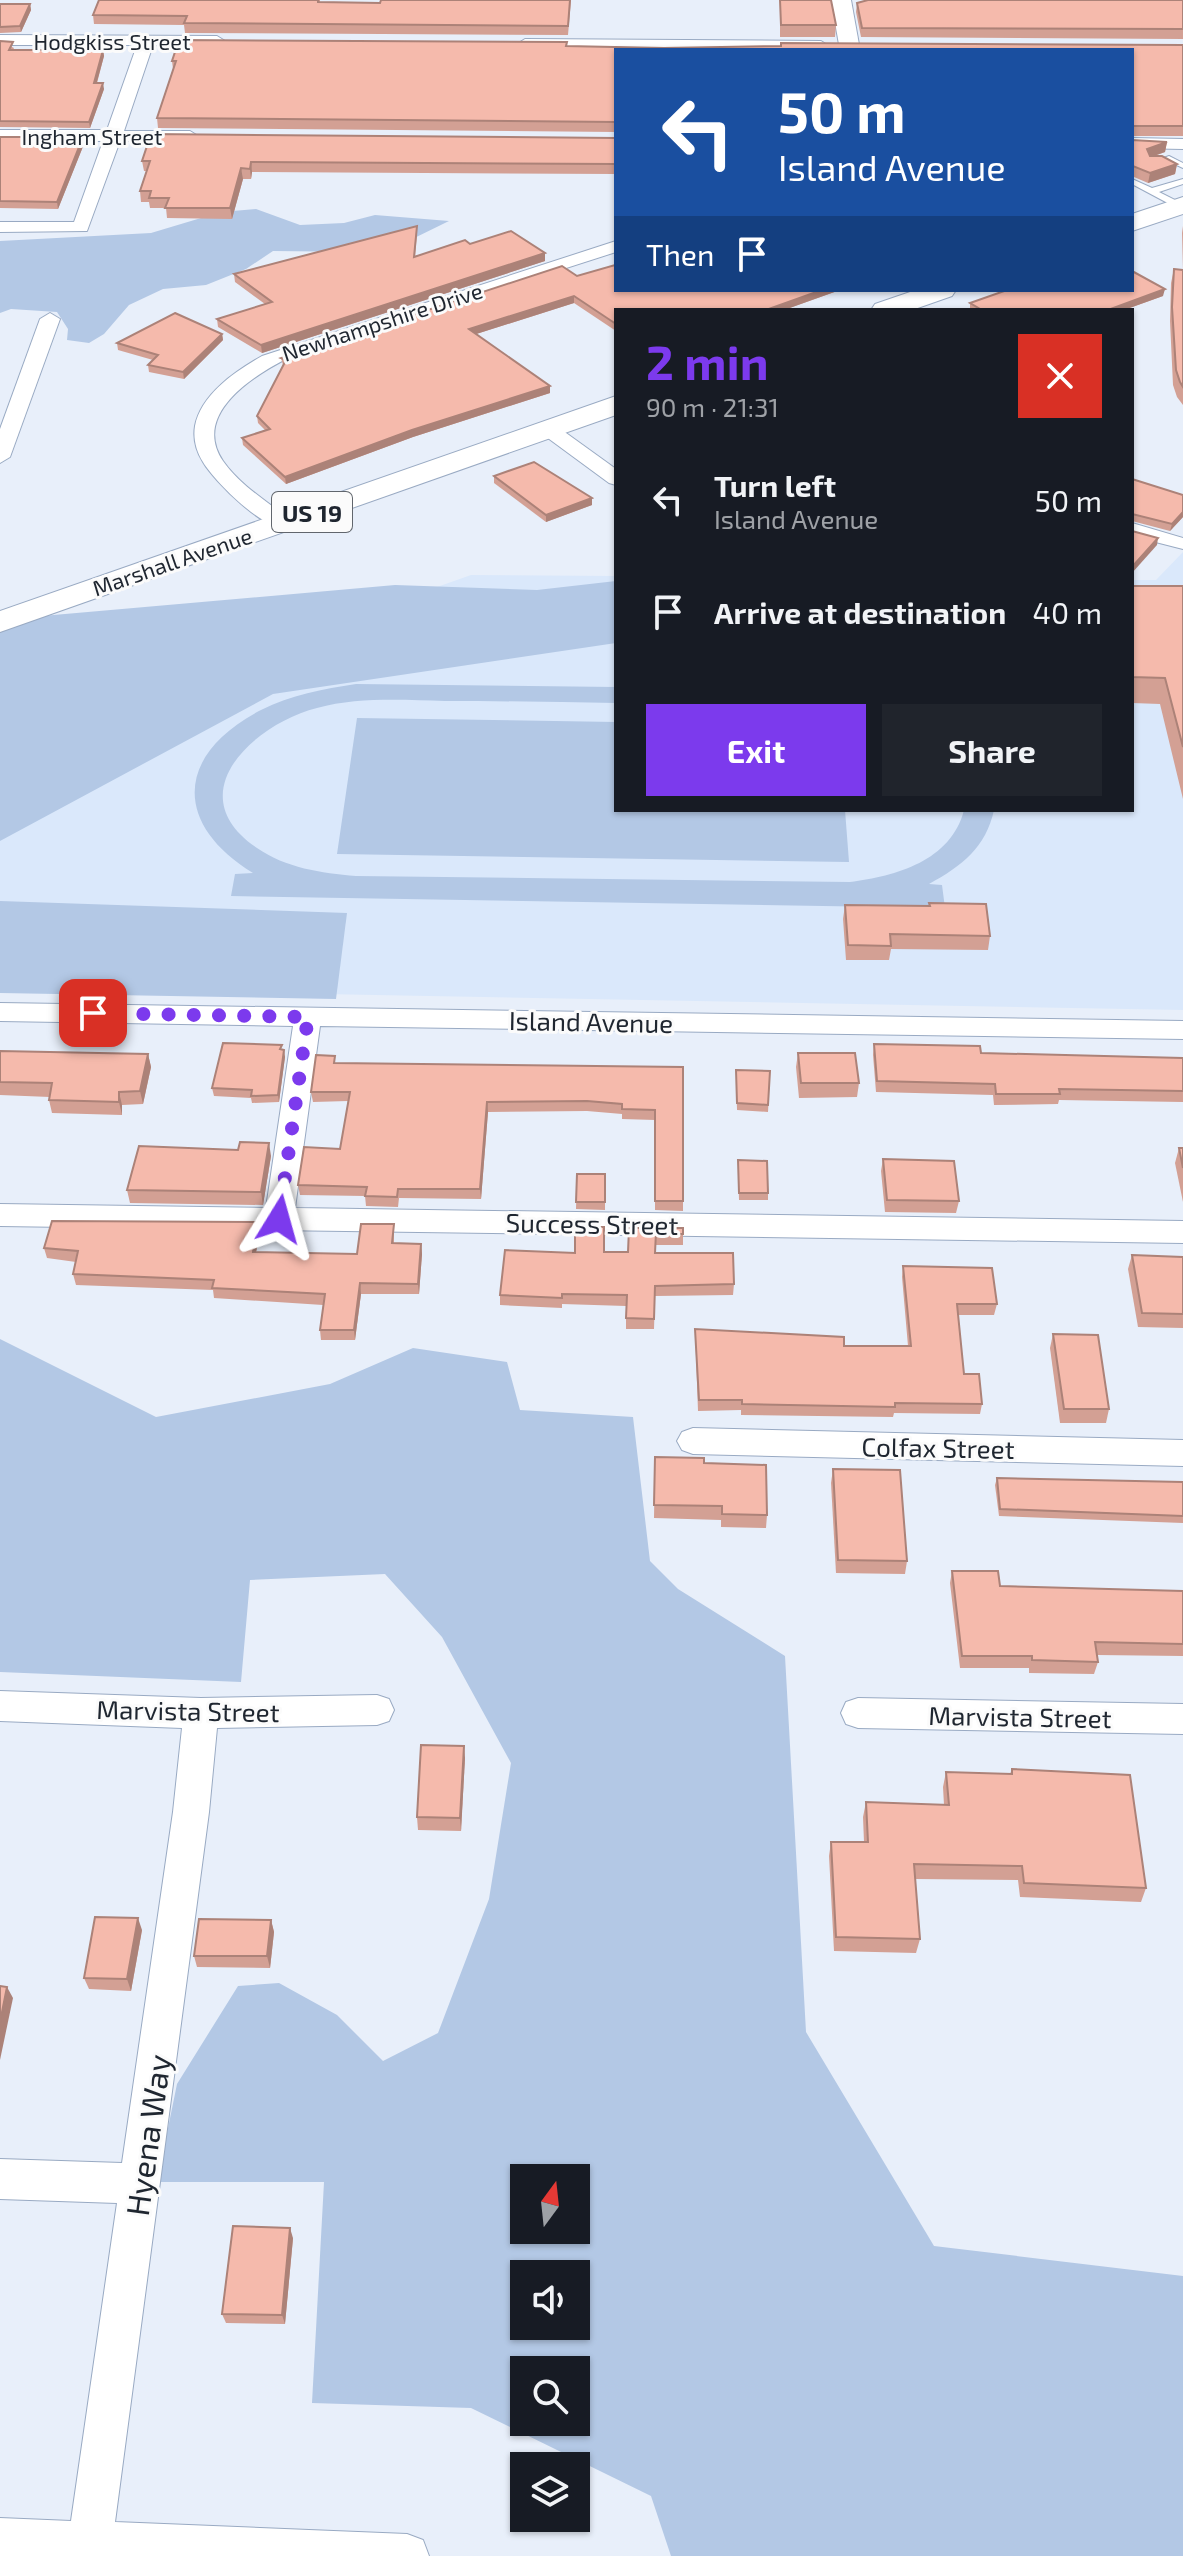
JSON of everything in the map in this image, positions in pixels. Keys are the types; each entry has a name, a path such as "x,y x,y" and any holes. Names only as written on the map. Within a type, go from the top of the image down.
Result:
{"main road":[{"path":"1134,222 1182,197"},
{"path":"905,307 938,292"},
{"name":"Marshall Avenue","path":"0,622 614,406"}],"street":[{"path":"512,44 854,47 838,2"},
{"name":"Hodgkiss Street","path":"0,40 226,42"},
{"path":"0,227 81,227 147,41"},
{"name":"Ingham Street","path":"0,135 207,136"},
{"path":"1134,143 1183,144"},
{"name":"Newhampshire Drive","path":"280,523 219,468 206,447 205,435 213,409 233,383 264,361 292,349 614,247"},
{"path":"0,457 50,319"},
{"path":"548,429 614,478"},
{"path":"1134,530 1179,544"},
{"name":"Island Avenue","path":"0,1012 1183,1030"},
{"path":"279,1219 308,1017"},
{"name":"Success Street","path":"0,1215 1183,1232"},
{"name":"Colfax Street","path":"693,1441 1183,1453"},
{"name":"Marvista Street","path":"0,1706 201,1713 377,1710"},
{"name":"Hyena Way","path":"89,2550 189,1828 201,1713"},
{"name":"Marvista Street","path":"858,1713 1183,1719"},
{"path":"0,2179 140,2184"},
{"path":"0,2540 89,2550 407,2556"}],"lane":[{"path":"1154,163 1169,158 1183,166"},
{"path":"1169,171 1183,166"},
{"path":"1134,181 1146,179"},
{"path":"1134,182 1152,191 1182,197"},
{"path":"1152,191 1182,197"}],"shaded area":[{"path":"256,209 300,225 344,223 375,215 449,221 396,247 363,252 273,251 246,269 206,285 163,289 129,305 104,334 89,343 67,340 68,329 57,312 11,309 0,313 0,241 151,233 221,212"},
{"path":"1183,552 1183,1010 0,988 0,741 471,575 614,576 614,812 1134,812 1134,580 1156,580"},
{"path":"614,581 614,643 273,694 0,841 0,622 395,585 537,590"},
{"path":"356,684 614,687 614,703 348,702 293,716 270,729 249,745 233,764 224,784 224,806 234,827 257,848 292,865 317,871 356,876 850,882 903,870 934,854 947,842 963,812 993,812 985,835 971,854 929,884 942,885 945,908 231,896 235,874 253,873 208,833 198,811 195,789 200,768 212,747 233,728 261,710 307,693"},
{"path":"357,718 614,722 614,812 845,812 849,862 337,854"},
{"path":"0,901 347,913 336,999 0,993"},
{"path":"0,1339 156,1417 330,1384 413,1348 507,1362 520,1410 633,1417 650,1561 678,1589 785,1656 806,2032 934,2246 1183,2276 1183,2556 671,2556 651,2496 590,2466 590,2452 561,2452 528,2436 590,2436 590,2356 510,2356 510,2427 471,2408 312,2403 324,2182 157,2182 177,2084 238,1986 279,1983 337,2015 383,2061 438,2033 489,1899 511,1763 442,1637 385,1574 250,1580 241,1682 0,1672"}],"building":[{"path":"99,0 380,3 381,0 570,0 568,26 184,23 187,16 93,15"},
{"path":"780,0 831,0 836,25 781,25"},
{"path":"868,0 1183,0 1183,29 862,28 857,3"},
{"path":"0,4 30,4 20,26 0,27"},
{"path":"179,40 567,42 566,46 664,48 614,48 614,122 157,118 176,61 172,61"},
{"path":"0,41 13,42 9,50 103,50 94,83 103,83 89,122 0,121"},
{"path":"781,43 1183,45 1183,126 1134,126 1134,48 664,48 781,46"},
{"path":"151,134 614,138 614,164 251,162 250,169 241,168 230,208 165,208 169,198 149,198 151,191 140,191 150,161 142,161"},
{"path":"0,137 83,137 57,202 0,201"},
{"path":"1134,140 1167,142 1147,149 1150,156 1162,156 1177,164 1150,173 1134,166"},
{"path":"417,226 414,257 465,240 470,244 511,231 545,253 261,345 217,319 272,302 234,274"},
{"path":"614,265 614,292 816,292 772,308 614,308 614,323 574,296 469,329 550,386 412,430 285,477 242,438 270,429 257,416 286,360 281,358 562,266 577,276"},
{"path":"1174,269 1183,270 1183,387 1176,370 1172,307"},
{"path":"1134,272 1165,289 1113,308 979,308 970,303 1001,292 1134,292"},
{"path":"175,313 222,334 183,372 148,365 158,355 117,343"},
{"path":"534,462 592,498 546,515 494,476"},
{"path":"1134,480 1183,495 1183,512 1172,524 1134,514"},
{"path":"1134,532 1158,538 1134,565"},
{"path":"1134,586 1183,586 1183,747 1165,678 1134,677"},
{"path":"929,903 986,904 990,936 890,934 891,946 848,945 845,905 930,906"},
{"path":"223,1043 282,1045 278,1095 251,1096 252,1090 212,1088"},
{"path":"874,1044 980,1046 981,1053 1183,1058 1183,1091 1059,1089 1060,1094 996,1094 995,1084 877,1081"},
{"path":"0,1051 148,1054 140,1091 119,1092 119,1102 49,1100 52,1083 0,1082"},
{"path":"798,1053 855,1053 859,1083 801,1083"},
{"path":"316,1055 335,1056 334,1063 683,1067 683,1201 655,1201 655,1110 622,1109 622,1104 587,1101 487,1102 480,1189 398,1189 397,1197 365,1196 367,1187 298,1185 304,1147 340,1149 350,1092 311,1092"},
{"path":"736,1070 770,1071 768,1105 737,1103"},
{"path":"240,1142 269,1143 261,1192 127,1190 139,1146 238,1150"},
{"path":"883,1159 954,1161 959,1201 887,1200"},
{"path":"738,1160 767,1161 768,1193 739,1193"},
{"path":"577,1174 605,1174 605,1202 576,1202"},
{"path":"52,1221 258,1222 253,1252 357,1254 361,1224 394,1224 392,1243 421,1244 418,1284 360,1283 354,1330 320,1330 325,1294 212,1288 214,1280 73,1274 78,1251 44,1248"},
{"path":"575,1227 604,1227 604,1252 628,1252 629,1228 683,1228 683,1234 656,1232 655,1253 733,1253 734,1284 655,1286 654,1319 626,1318 627,1295 562,1294 562,1298 500,1295 505,1250 575,1253"},
{"path":"1132,1255 1183,1257 1183,1314 1142,1313"},
{"path":"903,1266 992,1268 997,1304 957,1304 964,1374 979,1374 982,1404 895,1403 895,1407 742,1404 742,1400 699,1400 695,1329 844,1337 844,1346 911,1346"},
{"path":"1053,1334 1098,1335 1109,1409 1064,1409"},
{"path":"655,1457 704,1458 704,1463 766,1465 767,1515 722,1514 722,1506 654,1505"},
{"path":"833,1469 900,1470 907,1561 838,1560"},
{"path":"997,1478 1183,1482 1183,1516 1000,1509"},
{"path":"952,1571 998,1571 1000,1586 1183,1591 1183,1644 1095,1642 1098,1662 1032,1660 1032,1656 962,1656"},
{"path":"421,1745 464,1746 460,1818 417,1817"},
{"path":"1012,1769 1130,1775 1146,1888 1024,1883 1022,1866 914,1864 920,1939 836,1937 831,1842 868,1842 866,1802 949,1805 946,1772 1012,1774"},
{"path":"95,1917 138,1918 127,1979 84,1978"},
{"path":"199,1919 271,1920 267,1956 194,1956"},
{"path":"0,1986 7,1987 0,2022"},
{"path":"233,2226 290,2228 282,2315 222,2314"}],"route":[{"path":"93,1013 308,1017 279,1219"}]}
